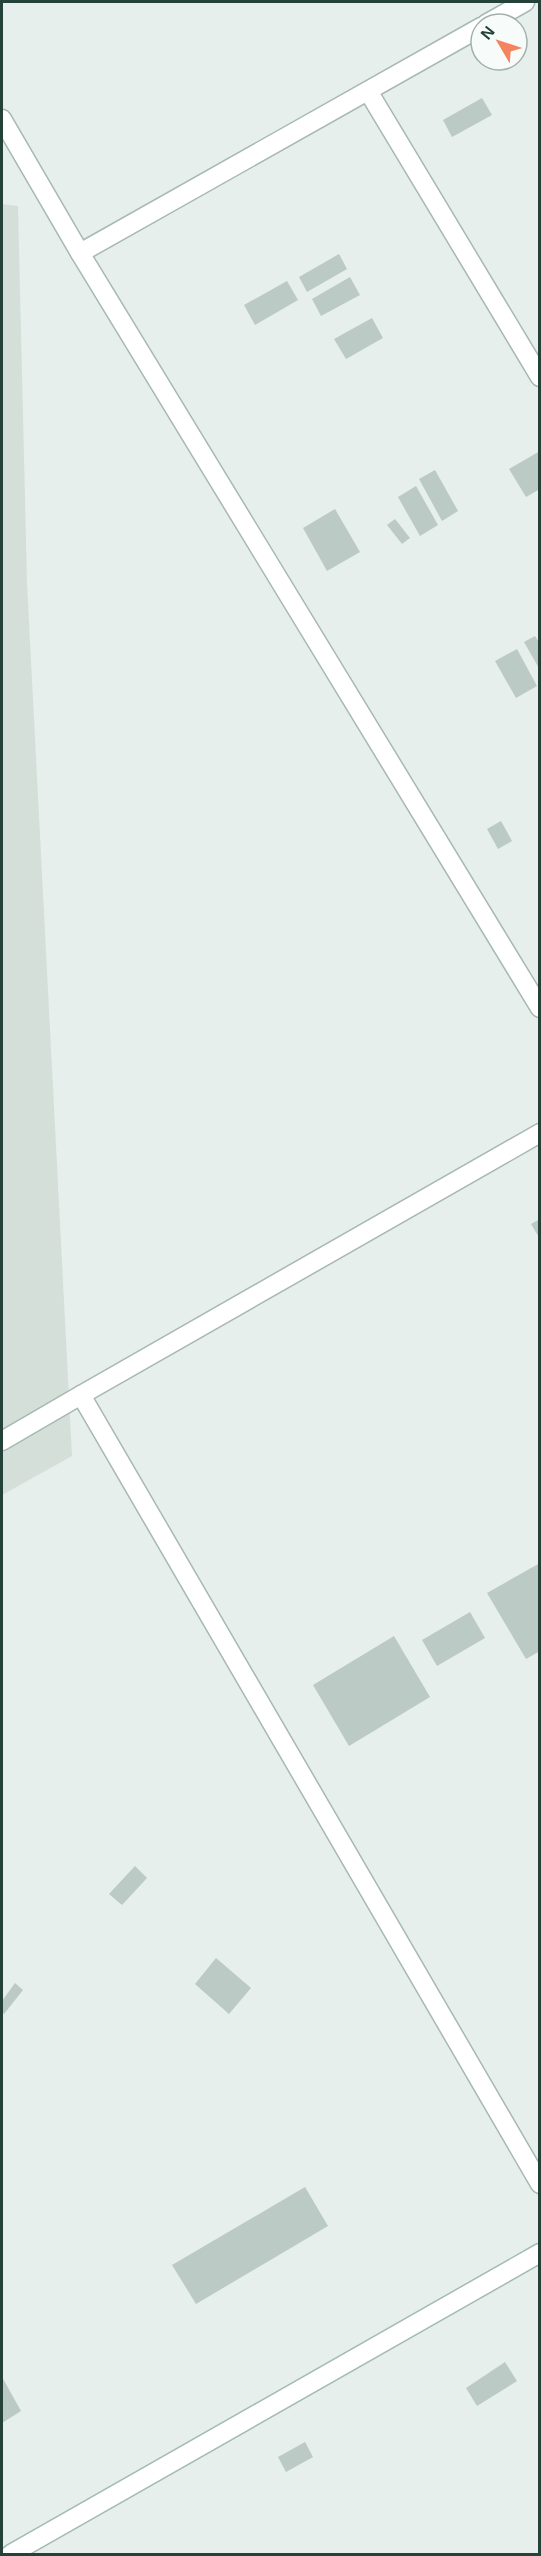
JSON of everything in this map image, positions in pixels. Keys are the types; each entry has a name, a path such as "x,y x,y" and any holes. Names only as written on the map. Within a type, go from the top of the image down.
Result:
{"street":[{"path":"507,12 525,2"},
{"path":"80,254 469,34"},
{"path":"368,91 540,377"},
{"path":"2,119 80,254 540,1008"},
{"path":"2,1441 540,1133"},
{"path":"81,1395 540,2184"},
{"path":"11,2554 540,2253"}],"shaded area":[{"path":"2,204 18,206 27,583 72,1456 2,1495"}],"building":[{"path":"482,98 492,115 452,137 443,120"},
{"path":"339,254 347,269 307,292 299,277"},
{"path":"350,277 360,295 321,316 312,299"},
{"path":"287,281 298,300 255,325 244,305"},
{"path":"372,318 383,338 346,359 334,339"},
{"path":"540,451 540,489 526,497 509,469"},
{"path":"435,470 458,511 442,521 419,479"},
{"path":"416,486 438,525 420,536 398,497"},
{"path":"335,509 360,552 327,571 303,528"},
{"path":"395,519 410,538 402,544 387,525"},
{"path":"535,636 540,644 540,670 524,642"},
{"path":"517,649 537,686 516,698 495,661"},
{"path":"501,821 512,841 498,849 487,829"},
{"path":"540,1219 540,1239 531,1224"},
{"path":"540,1563 540,1651 526,1659 487,1593"},
{"path":"470,1612 485,1638 437,1666 422,1640"},
{"path":"394,1636 430,1697 349,1746 313,1685"},
{"path":"135,1866 147,1878 122,1905 109,1894"},
{"path":"216,1958 251,1988 229,2014 195,1984"},
{"path":"15,1983 23,1990 4,2014 2,2001"},
{"path":"305,2187 328,2226 196,2304 172,2265"},
{"path":"505,2362 517,2381 477,2406 466,2388"},
{"path":"2,2377 21,2411 2,2423"},
{"path":"305,2442 313,2457 286,2472 278,2457"}]}
